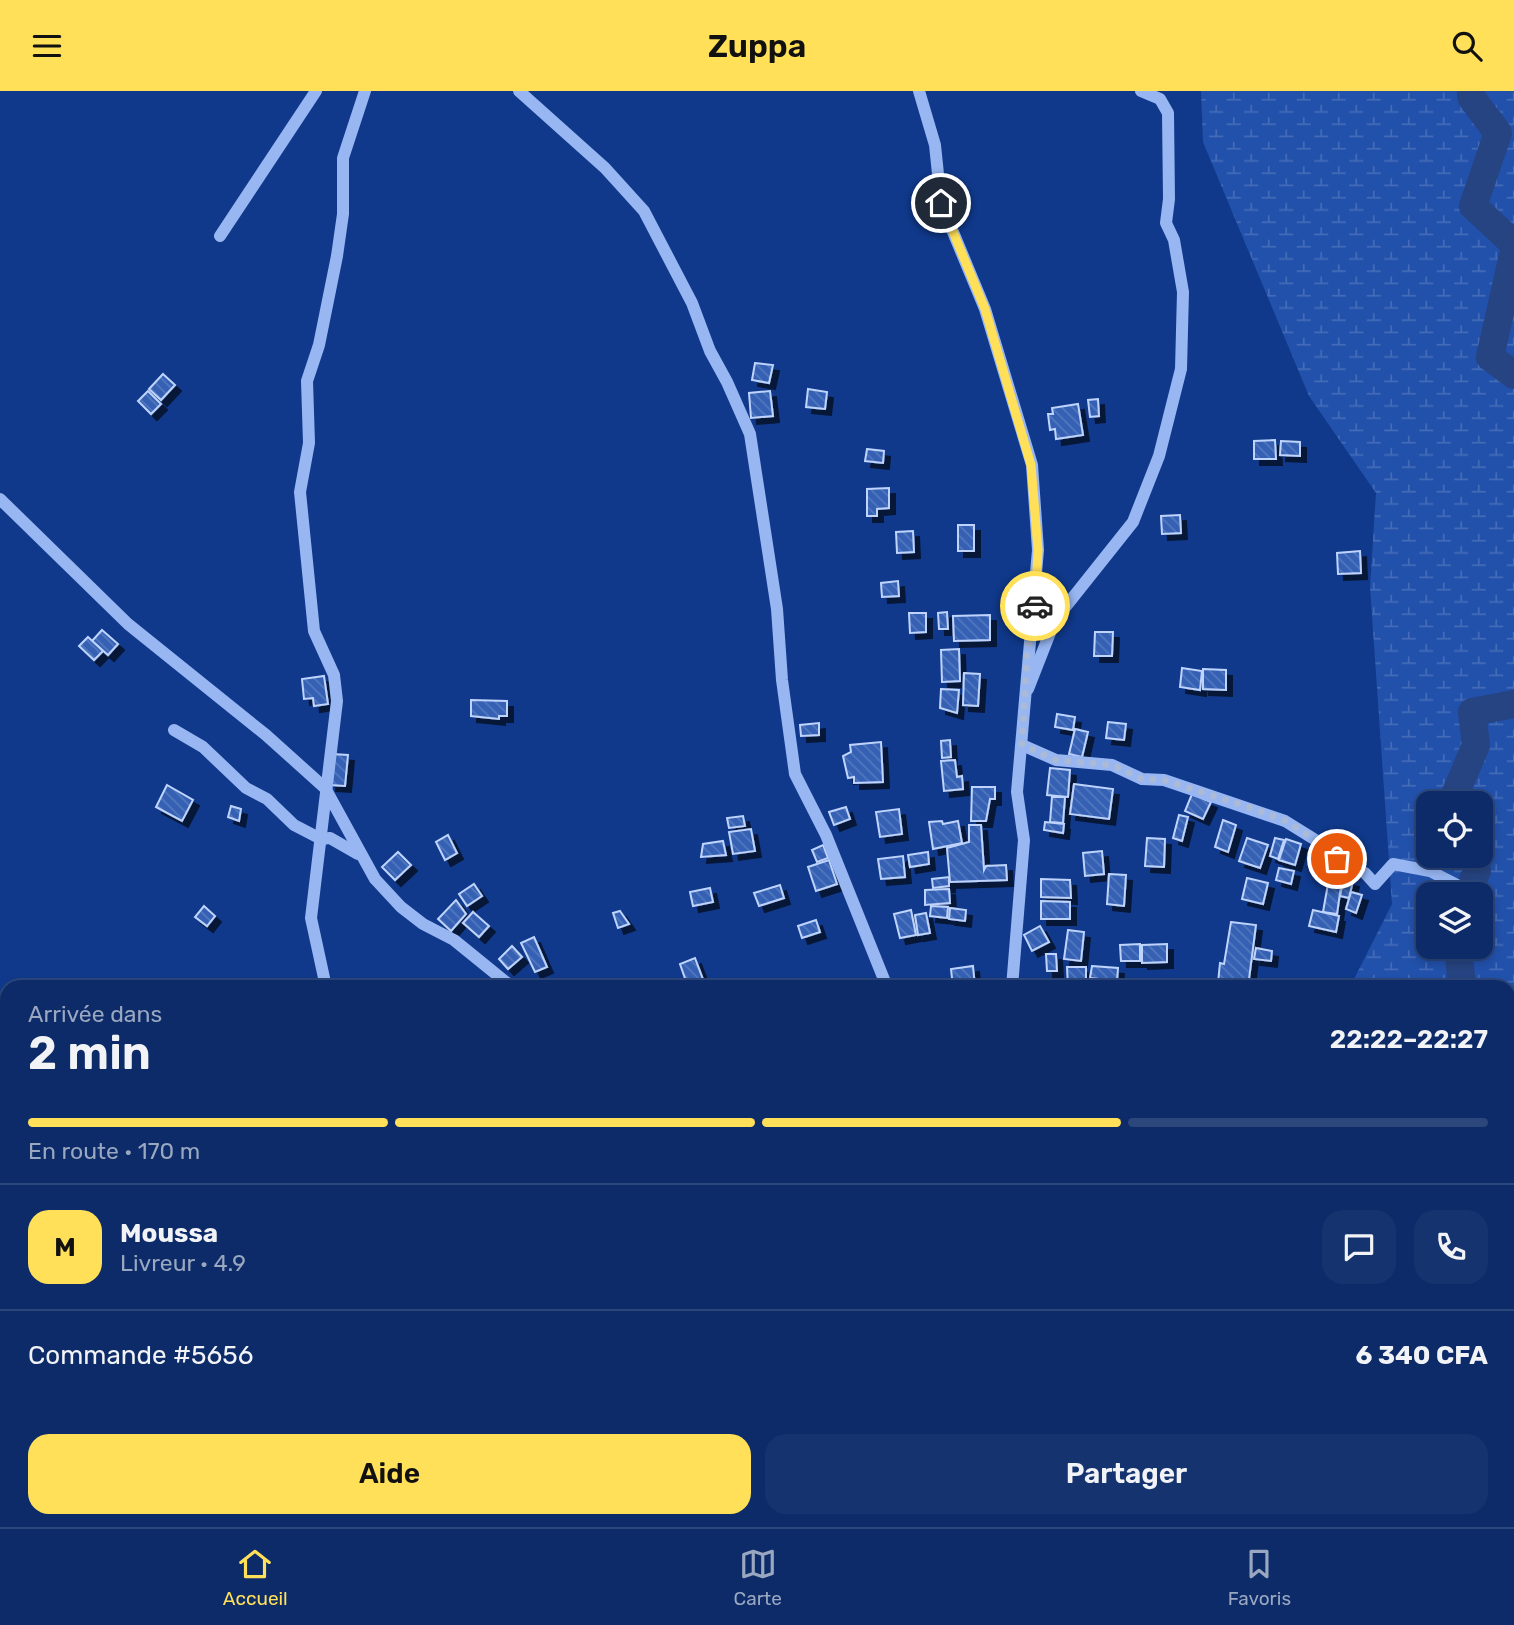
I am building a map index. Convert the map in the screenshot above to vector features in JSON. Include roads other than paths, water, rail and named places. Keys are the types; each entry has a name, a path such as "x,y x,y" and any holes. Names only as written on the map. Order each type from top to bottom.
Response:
{"street":[{"path":"220,236 316,91"},
{"path":"324,980 311,918 337,701 334,675 314,631 308,595 300,492 309,443 307,381 319,345 337,256 343,214 343,158 365,91"},
{"path":"519,91 604,167 644,211 692,303 710,351 750,434 777,609 790,753 795,774 831,847 884,980"},
{"path":"919,91 935,145 941,203 985,309 1031,465 1038,550 1017,792 1024,840 1013,980"},
{"path":"1025,692 1037,672 1055,620 1133,522 1160,456 1181,369 1184,292 1174,240 1166,223 1169,187 1168,113 1160,99 1141,91"},
{"path":"0,499 128,624 266,734 325,788 375,879 413,918 454,940 503,980"},
{"path":"174,730 203,747 246,788 267,799 282,817 321,839 330,838 361,856"},
{"path":"1022,745 1056,760 1112,765 1142,779 1164,780 1286,821 1322,844 1337,859 1364,873 1375,884 1393,864 1430,871 1451,882"}],"waterway":[{"path":"1471,91 1471,97 1498,133 1473,206 1514,244"},
{"path":"1514,251 1490,357 1514,375"},
{"path":"1457,791 1476,745 1472,712 1514,704"},
{"path":"1472,882 1476,868"},
{"path":"1459,959 1461,980"}]}
